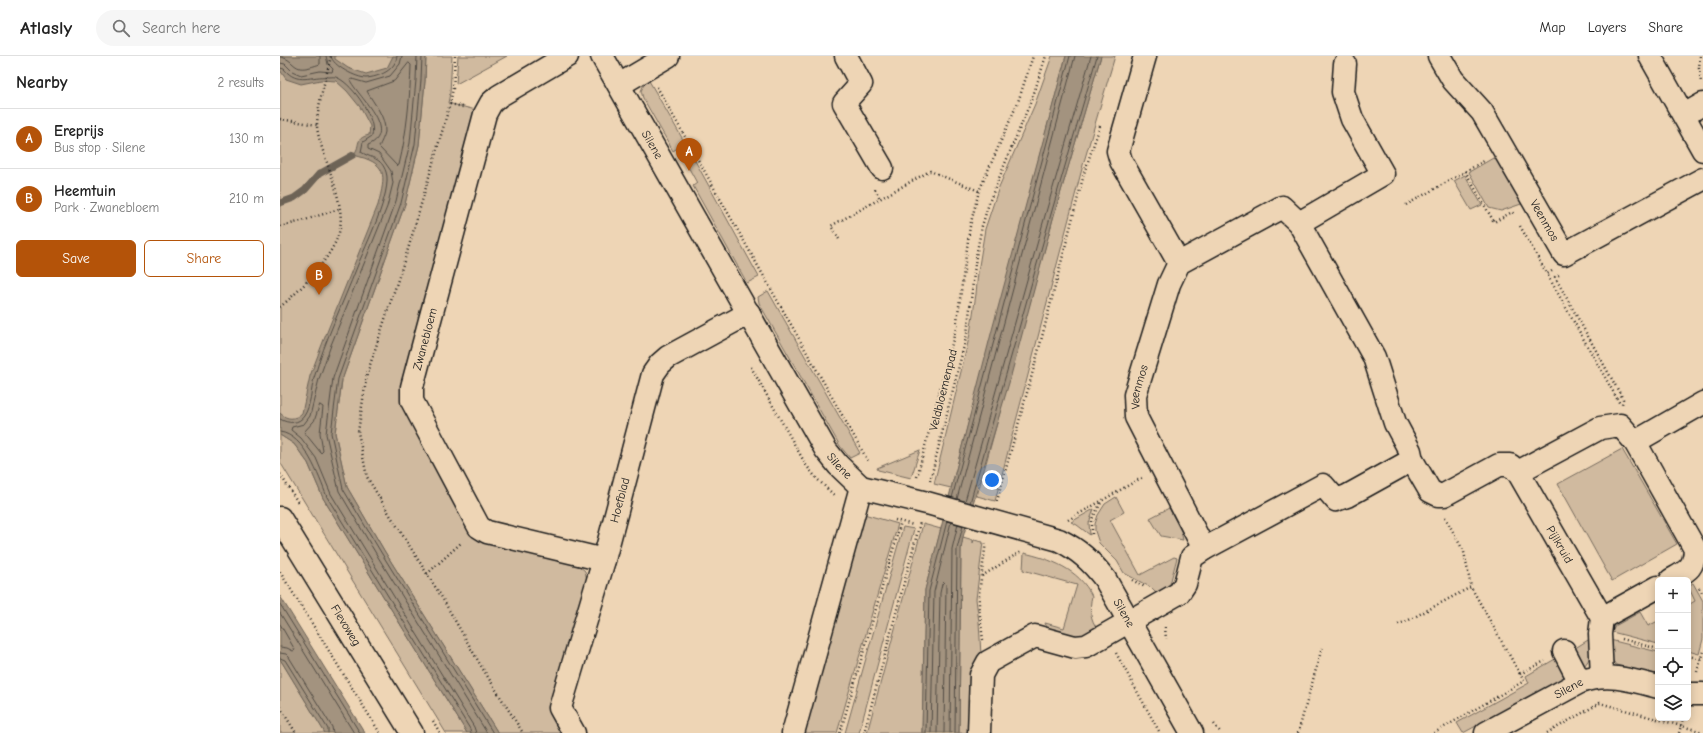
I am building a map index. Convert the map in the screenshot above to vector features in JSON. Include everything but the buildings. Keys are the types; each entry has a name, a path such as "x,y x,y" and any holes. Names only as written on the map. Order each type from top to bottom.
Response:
{"street":[{"name":"Zwanebloem","path":"479,527 412,401 412,387 486,114 491,103 499,96 567,56"},
{"name":"Silene","path":"602,56 826,450 838,466 861,487 933,504 986,526 1059,540 1072,547 1090,561 1105,579 1192,733"},
{"path":"619,85 668,56"},
{"path":"846,56 860,84 844,104 882,168"},
{"path":"1145,56 1118,152 1121,161 1179,263 1282,207 1299,222 1374,357 1395,423 1410,450 1412,460 1430,491 1441,496 1499,465 1510,465 1518,472 1600,428 1620,425 1635,442 1695,549 1695,561 1689,570 1676,577"},
{"name":"Veenmos","path":"1439,56 1453,80 1482,112 1567,257 1703,179"},
{"path":"1650,56 1703,150"},
{"path":"1299,222 1383,174 1352,119 1343,92 1345,64"},
{"path":"1684,116 1703,104"},
{"name":"Veenmos","path":"1179,263 1169,284 1135,395 1136,417 1204,549"},
{"name":"Hoefblad","path":"574,733 560,708 604,560 653,374 660,364 668,358 749,313"},
{"path":"1635,442 1703,404"},
{"path":"979,733 981,674 988,662 1035,636 1075,647 1086,646 1179,593 1185,584 1192,557 1204,549 1322,485 1336,500 1348,496 1412,460"},
{"name":"Pijlkruid","path":"1518,472 1601,626 1602,677"},
{"path":"793,733 861,487"},
{"name":"Flevoweg","path":"280,518 412,733"},
{"path":"479,527 487,532 604,560"},
{"path":"1601,626 1655,589"},
{"path":"1564,651 1580,682"},
{"name":"Silene","path":"1486,733 1590,678 1624,678 1655,686"},
{"path":"1691,694 1703,694"}],"path":[{"path":"280,307 296,295 322,263 333,246 340,229 339,208 317,125 331,56"},
{"path":"915,484 956,328 965,252 979,191 1018,102 1033,56"},
{"name":"Veldbloemenpad","path":"864,733 921,518 933,504 946,413 966,334 976,256 982,226 990,200 1033,96 1046,56"},
{"path":"1700,56 1700,74 1703,88"},
{"path":"657,86 870,466"},
{"path":"280,119 317,125"},
{"path":"988,662 984,652 979,608 986,526 1036,360 1085,170 1101,123"},
{"path":"676,152 689,144"},
{"path":"1406,205 1504,150"},
{"path":"839,239 831,226 930,171 979,191"},
{"path":"1466,171 1494,222 1512,212 1516,218"},
{"path":"280,227 339,208"},
{"path":"1519,225 1546,274 1622,407 1623,400 1555,277 1573,267 1567,257 1546,274"},
{"path":"1066,522 1161,466"},
{"path":"1093,538 1092,519 1103,500"},
{"path":"1434,733 1524,681 1471,587 1464,552 1445,517"},
{"path":"840,733 901,522"},
{"path":"427,574 479,527"},
{"path":"981,576 1025,548"},
{"path":"280,572 380,733"},
{"path":"1398,624 1405,622 1471,587"},
{"path":"1158,606 1165,618 1166,639 1169,645"},
{"path":"1601,626 1655,647"},
{"path":"1105,634 1160,733"},
{"path":"1298,733 1322,648"},
{"path":"1520,674 1564,651"},
{"path":"1691,657 1703,659"},
{"path":"1547,733 1600,703 1703,732"},
{"path":"280,707 296,733"},
{"path":"1679,733 1682,721"},
{"path":"1213,724 1221,733"}],"shaded area":[{"path":"280,56 410,56 404,165 308,437 280,426"},
{"path":"426,56 452,56 448,103 476,110 417,344 401,399 473,535 578,565 585,571 587,580 564,733 498,733 385,552 347,487 335,433 342,380 405,204 419,145"},
{"path":"458,56 507,56 456,84"},
{"path":"1052,56 1066,56 951,488 934,484 970,334 985,229 999,187 1035,104"},
{"path":"1101,56 1115,56 1083,165 995,501 977,496 1054,215"},
{"path":"648,79 685,143 673,151 643,98 641,91"},
{"path":"688,148 759,277 747,283 693,186 697,183 680,152"},
{"path":"1500,154 1527,202 1501,211 1489,208 1469,172"},
{"path":"1465,175 1482,205 1471,210 1454,181"},
{"path":"768,291 860,453 850,458 840,446 759,303 758,297"},
{"path":"280,435 294,444 308,463 323,498 467,733 446,733 280,462"},
{"path":"1622,449 1677,544 1612,581 1558,484"},
{"path":"920,450 911,478 878,470 877,468"},
{"path":"1116,497 1124,512 1110,520 1140,575 1174,557 1177,558 1170,584 1157,594 1150,587 1124,573 1117,561 1099,543 1095,531 1095,524 1098,515 1105,504"},
{"path":"1169,508 1181,531 1183,540 1161,536 1150,518"},
{"path":"1094,509 1089,523 1090,535 1071,522"},
{"path":"864,514 898,524 837,733 800,733"},
{"path":"923,524 941,529 925,590 922,733 867,733"},
{"path":"903,527 914,529 859,733 845,733"},
{"path":"963,537 973,540 973,543 974,540 983,542 976,599 981,655 970,672 969,733 959,733 961,549"},
{"path":"1024,553 1054,562 1072,572 1080,579 1092,596 1091,614 1093,622 1098,630 1080,638 1048,630 1045,623 1064,628 1077,585 1023,570"},
{"path":"1693,583 1703,601 1703,639 1699,654 1691,652 1691,603 1695,601 1691,592 1691,584"},
{"path":"1640,612 1648,626 1655,622 1655,643 1612,632 1615,626"},
{"path":"1606,639 1655,651 1655,674 1616,665 1609,655"},
{"path":"1588,640 1593,640 1590,657 1586,664 1579,670 1569,652"},
{"path":"1562,655 1568,676 1463,733 1457,723 1529,683 1526,676"},
{"path":"280,659 325,733 280,733"}],"water":[{"path":"280,56 335,56 335,59 348,68 366,74 387,68 393,56 426,56 419,145 405,204 342,380 335,433 347,487 385,552 498,733 467,733 323,498 308,463 294,444 280,435 280,413 285,417 294,418 302,413 310,376 378,205 383,178 382,171 373,162 353,155 356,152 359,141 369,135 370,126 360,107 347,91 336,81 321,80 301,84 286,79 280,70"},
{"path":"1066,56 1101,56 1054,215 1009,383 963,537 961,549 959,733 922,733 925,590 992,330"},
{"path":"280,596 365,733 325,733 280,659"}],"waterway":[{"path":"280,203 294,198 305,190 319,174 353,155"}],"place":[{"name":"Ereprijs","path":"689,171"},
{"name":"Heemtuin","path":"319,295"}]}
